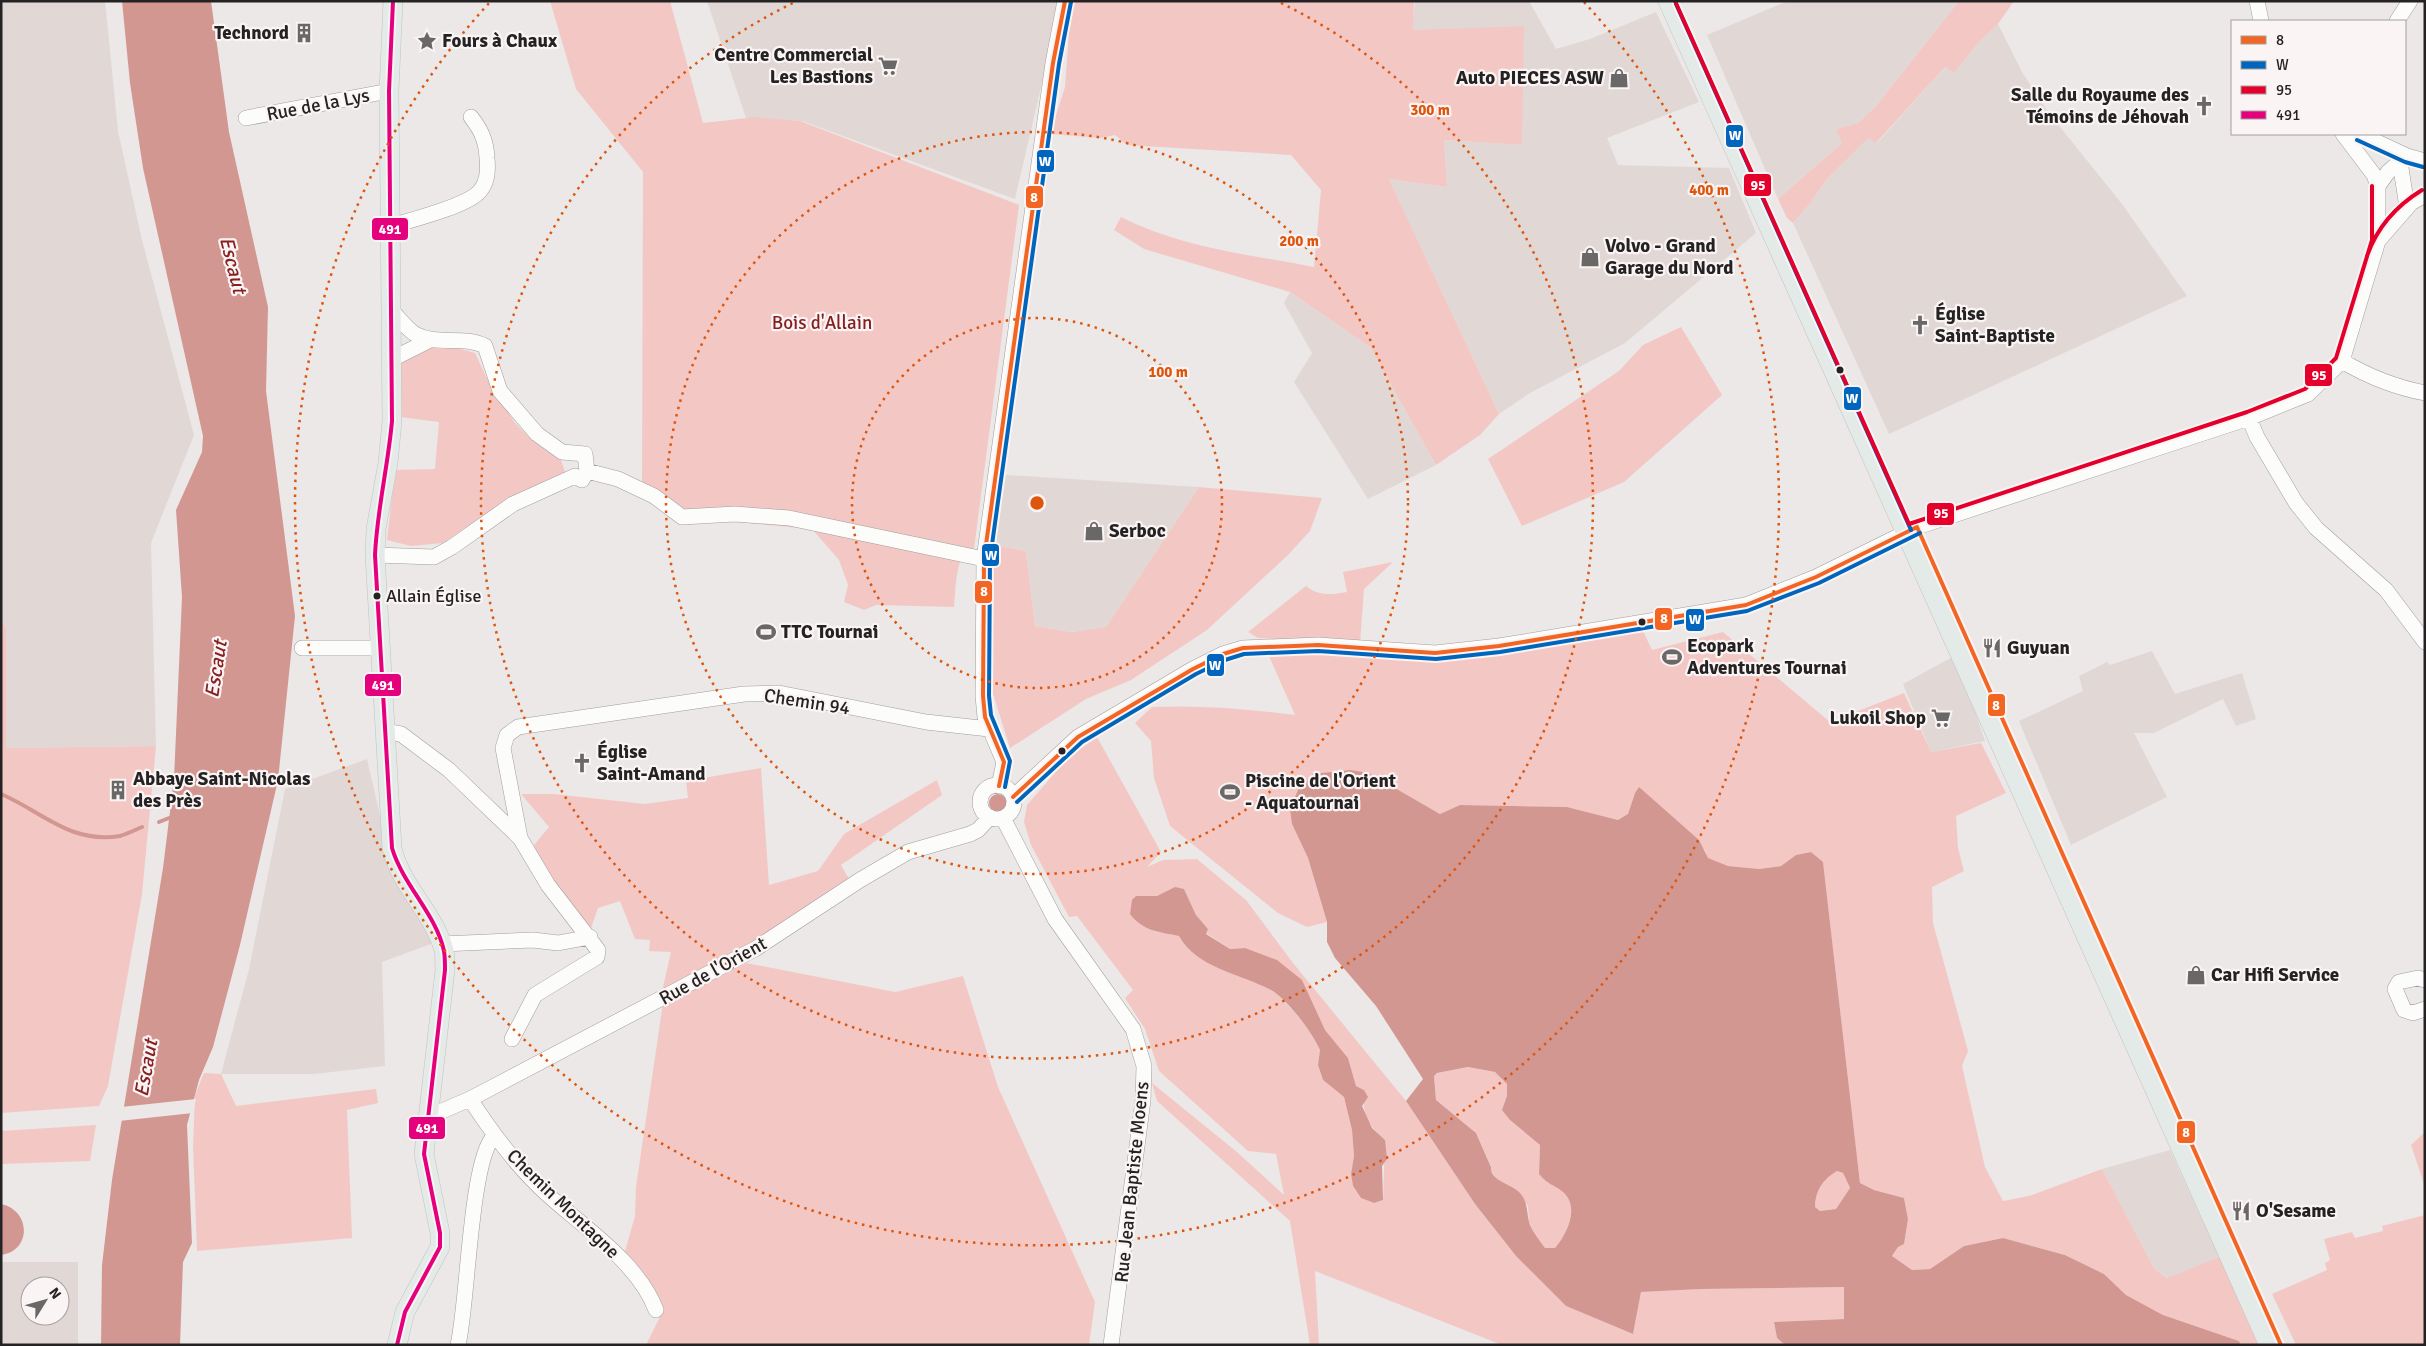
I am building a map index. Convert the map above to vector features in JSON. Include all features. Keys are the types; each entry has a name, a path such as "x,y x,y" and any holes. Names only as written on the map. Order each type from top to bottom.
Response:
{"main road":[{"name":"Rue de la Lys","path":"393,1 389,91 392,421 388,463 376,529 375,555 384,731 392,848 395,862 435,926 442,944 445,970 424,1154 440,1233 440,1247 405,1312 397,1345"},
{"path":"1668,1 1911,530 2281,1345"},
{"path":"1682,1 1911,530 2269,1345"}],"street":[{"path":"999,786 1004,762 989,729 983,696 984,559 1053,63 1065,1"},
{"path":"2257,1 2261,20"},
{"path":"2398,20 2410,1"},
{"name":"Rue de la Lys","path":"246,118 389,91"},
{"path":"391,226 454,206 473,197 480,190 488,172 487,150 483,133 470,117"},
{"path":"1013,797 1078,737 1193,669 1224,654 1243,648 1318,645 1436,653 1499,646 1746,605 1770,597 1911,530 2249,418 2308,394 2342,361 2378,240 2378,186 2374,174 2345,135"},
{"path":"2362,135 2400,156 2425,161"},
{"path":"2378,186 2400,156"},
{"path":"2400,156 2407,207"},
{"path":"2378,240 2407,207 2425,195"},
{"path":"375,555 434,557 452,547 513,504 575,476 582,480 587,471 585,454 562,452 537,434 500,391 485,346 473,340 430,340 414,333 392,311"},
{"path":"390,360 430,340"},
{"path":"2342,361 2366,376 2394,387 2425,393"},
{"path":"2249,418 2257,437 2296,503 2316,528 2386,590 2425,642"},
{"path":"587,471 618,480 654,496 682,517 735,514 789,518 984,559"},
{"path":"302,648 381,648"},
{"name":"Chemin 94","path":"520,838 503,748 507,735 518,727 625,713 744,694 779,693 926,722 989,729"},
{"path":"384,731 401,734 449,770 520,838 548,885 598,950 597,957 535,995 512,1039"},
{"path":"999,786 1008,789 1013,797 1013,807 997,818 981,808 980,800 987,788 999,786"},
{"name":"Rue de l'Orient","path":"428,1117 470,1099 755,950 900,856 970,834 997,818"},
{"name":"Rue Jean Baptiste Moens","path":"997,818 1055,919 1133,1029 1142,1058 1144,1074 1143,1100 1111,1345"},
{"path":"442,944 533,940 558,943 590,938"},
{"path":"2425,980 2418,978 2399,982 2395,989 2404,1010 2413,1013 2425,1009"},
{"name":"Chemin Montagne","path":"470,1099 494,1136 546,1193 607,1246 622,1262 651,1296 656,1310"},
{"path":"458,1345 479,1177 488,1143 494,1136"}],"shaded area":[{"path":"1,1 105,1 118,131 142,240 194,435 151,543 156,746 5,748 6,628 1,620"},
{"name":"Centre Commercial Les Bastions","path":"707,1 1061,1 1015,199 802,121 746,118"},
{"path":"1415,1 1529,1 1556,49 1590,39 1656,12 1699,102 1607,138 1618,165 1729,168 1756,233 1625,343 1530,393 1499,414 1389,179 1447,187 1444,140 1522,145 1412,30"},
{"path":"1788,1 1959,1 1876,106 1858,123 1836,129 1843,142 1778,199 1707,35"},
{"path":"1998,24 2022,72 2048,112 2122,204 2187,296 1889,434 1793,223 1809,205 1826,180 1868,137 1877,143 1945,67 1954,73 1979,42"},
{"path":"1290,292 1370,347 1436,465 1368,499 1294,382 1312,353 1284,303"},
{"path":"1006,475 1199,487 1106,627 1071,632 1035,626 1026,551 992,545"},
{"path":"2152,651 2175,694 2242,673 2256,719 2236,726 2223,699 2154,733 2134,733 2167,797 2071,845 2019,721 2083,691 2079,676 2107,662 2110,665"},
{"path":"1956,655 1985,741 1931,752 1903,684"},
{"path":"367,759 392,868 436,942 382,962 385,1066 314,1074 221,1074 249,969 285,789"},
{"path":"2170,1150 2231,1282 2183,1289 2154,1268 2102,1169"},
{"path":"1,1262 78,1262 78,1345 1,1345"}],"green space":[{"name":"Bois d'Allain","path":"550,1 670,1 703,123 756,117 800,121 1019,205 974,549 966,550 962,556 957,577 954,607 876,605 864,610 844,602 848,585 839,560 812,529 682,517 642,490 643,172 576,89"},
{"path":"1074,1 1414,1 1413,30 1524,26 1522,145 1444,140 1447,187 1389,179 1499,414 1480,435 1436,465 1370,347 1290,292 1144,249 1114,230 1121,217 1144,228 1191,243 1314,267 1321,190 1291,155 1127,145 1115,135 1101,138 1050,134 1065,87 1070,19"},
{"path":"1959,1 2014,1 1998,24 1979,42 1954,73 1945,67 1876,143 1868,138 1826,180 1809,205 1793,223 1787,218 1778,199 1842,143 1836,129 1858,123 1876,106"},
{"path":"1681,327 1722,395 1624,482 1522,526 1488,459 1619,371 1643,345"},
{"path":"444,344 475,353 490,385 515,423 530,438 561,460 565,472 502,503 443,543 411,546 387,540 395,470 435,469 439,422 400,417 398,366 414,354"},
{"path":"1199,487 1322,498 1310,531 1288,555 1207,630 1131,680 1086,699 1010,748 989,681 992,545 1026,551 1035,626 1071,632 1106,627"},
{"path":"1393,562 1364,589 1360,644 1258,638 1248,632 1306,586 1315,592 1325,594 1347,592 1343,572"},
{"path":"1,620 6,628 6,748 156,746 142,894 108,1086 99,1106 1,1113"},
{"path":"1642,629 1652,650 1723,632 1830,722 1904,693 1931,752 1981,743 2006,793 1956,816 1958,848 1964,871 1932,887 1933,923 1968,1051 1962,1066 1985,1167 2003,1201 2029,1196 2102,1169 2154,1268 2167,1278 2220,1257 2258,1345 2241,1345 2239,1341 2163,1315 2126,1295 2104,1274 2065,1255 2003,1238 1964,1246 1930,1269 1912,1270 1892,1256 1898,1247 1904,1243 1908,1219 1904,1198 1874,1190 1860,1183 1823,863 1811,852 1796,855 1781,866 1759,869 1728,866 1707,858 1705,850 1635,793 1628,815 1618,820 1567,807 1460,805 1440,814 1369,773 1292,824 1308,858 1327,922 1307,927 1278,913 1170,826 1154,778 1151,741 1135,723 1152,707 1224,708 1295,715 1265,647 1452,658"},
{"path":"1097,737 1161,852 1147,867 1163,860 1197,859 1246,900 1293,963 1406,1101 1475,1204 1516,1256 1566,1306 1633,1334 1641,1292 1701,1289 1845,1287 1844,1319 1774,1322 1777,1338 1785,1345 1502,1345 1315,1271 1319,1345 1310,1345 1290,1221 1157,1101 1152,1083 1237,1152 1284,1195 1276,1154 1248,1151 1159,1071 1145,1029 1125,998 1133,990 1077,916 1069,917 1031,845 1024,822 1027,805 1068,758","holes":["1184,889 1196,915 1208,929 1206,933 1230,949 1245,948 1315,1011 1325,1030 1348,1058 1356,1086 1364,1090 1363,1098 1367,1118 1374,1129 1385,1140 1383,1200 1374,1203 1361,1198 1353,1186 1351,1174 1354,1156 1352,1130 1344,1097 1323,1080 1318,1065 1320,1050 1298,1017 1271,990 1207,963 1186,947 1179,936 1153,931 1136,896 1157,896"]},
{"path":"761,768 769,885 818,871 844,834 937,780 942,795 841,865 850,881 660,1000 671,952 649,951 650,940 635,939 620,901 598,908 591,928 551,879 539,857 534,845 549,827 521,794 554,794 645,804 688,798 686,781"},
{"path":"746,963 895,992 963,976 998,1087 1095,1302 1089,1345 646,1345 660,1317 651,1297 622,1262 635,1216 636,1187 663,1003"},
{"path":"1468,1067 1495,1072 1507,1084 1510,1120 1540,1145 1539,1174 1546,1181 1561,1190 1569,1199 1571,1207 1570,1222 1555,1248 1545,1248 1534,1233 1529,1222 1528,1206 1510,1186 1496,1178 1491,1171 1491,1166 1476,1133 1436,1100 1434,1076 1437,1073"},
{"path":"204,1073 221,1074 236,1106 376,1089 378,1103 347,1110 352,1238 197,1251 193,1147 195,1095"},
{"path":"96,1125 90,1161 1,1164 1,1131"},
{"path":"2425,1132 2425,1187 2411,1145"},
{"path":"1837,1171 1843,1173 1850,1189 1836,1209 1820,1211 1815,1207 1818,1191 1824,1182"},
{"path":"2425,1215 2425,1345 2296,1345 2272,1294 2327,1270 2325,1263 2330,1260 2324,1239 2352,1232 2355,1238 2383,1231 2382,1226"}],"water":[{"name":"Escaut","path":"122,1 211,1 229,132 268,307 266,391 295,616 278,780 240,945 213,1047 199,1080 187,1125 192,1243 183,1262 180,1345 101,1345 102,1265 112,1180 163,868 174,779 182,597 176,510 202,452 203,436 143,168 130,83"},
{"path":"1350,770 1369,773 1440,814 1460,805 1567,807 1618,820 1628,814 1639,787 1699,840 1708,858 1728,866 1759,869 1781,866 1796,855 1811,852 1823,862 1860,1183 1874,1190 1904,1198 1908,1219 1904,1244 1898,1247 1892,1256 1912,1270 1930,1269 1964,1246 2003,1238 2065,1255 2104,1274 2126,1295 2163,1315 2239,1341 2241,1345 1785,1345 1777,1338 1774,1322 1844,1319 1844,1287 1701,1289 1641,1292 1633,1334 1566,1306 1516,1256 1475,1204 1406,1101 1423,1079 1376,1006 1335,958 1327,942 1327,922 1308,858 1292,824 1290,809 1298,790 1313,774","holes":["1468,1067 1495,1072 1507,1084 1507,1096 1502,1110 1510,1120 1540,1145 1539,1174 1546,1181 1561,1190 1569,1199 1571,1207 1570,1222 1555,1248 1545,1248 1535,1234 1530,1225 1524,1200 1519,1192 1494,1176 1476,1133 1436,1100 1434,1076 1437,1073","1837,1171 1843,1173 1850,1188 1836,1209 1820,1211 1815,1207 1818,1191 1824,1182"]},
{"path":"998,794 1004,797 1007,803 1004,809 998,812 992,809 989,803 992,797"},
{"path":"1175,887 1184,889 1196,915 1208,929 1206,934 1230,949 1245,948 1277,960 1302,980 1325,1030 1348,1058 1356,1086 1364,1090 1368,1097 1362,1106 1372,1128 1385,1140 1387,1159 1382,1166 1383,1200 1374,1203 1361,1198 1353,1186 1351,1174 1354,1156 1352,1130 1344,1097 1323,1080 1318,1065 1320,1050 1305,1025 1291,1008 1271,990 1220,969 1196,956 1179,936 1158,932 1146,927 1135,920 1130,914 1132,900 1136,896 1157,896"},
{"path":"1,1204 11,1208 18,1214 24,1230 23,1239 18,1246 11,1252 1,1255"}],"pier":[{"path":"196,1099 193,1113 119,1121 121,1107"}],"waterway":[{"path":"1,794 58,825 86,835 102,837 120,836 142,827"},
{"path":"159,822 169,818"}],"transit line":[{"name":"491","path":"393,1 389,91 392,421 375,555 392,848 404,875 440,937 444,951 445,968 424,1154 440,1233 440,1247 405,1312 397,1345"},
{"name":"8","path":"999,786 1004,762 985,717 983,696 984,559 1053,63 1065,1"},
{"name":"95","path":"1675,1 1909,524 2247,412 2305,389 2336,358 2372,240 2372,186"},
{"name":"W","path":"1005,787 1010,761 991,715 989,696 990,559 1059,64 1071,2"},
{"name":"W","path":"1676,4 1911,530"},
{"name":"W","path":"2357,140 2405,162 2423,167"},
{"name":"95","path":"2367,256 2371,245 2388,218 2422,190"},
{"name":"8","path":"1013,797 1078,737 1193,669 1223,654 1243,648 1318,645 1435,653 1499,646 1746,605 1816,577 1917,527 2281,1345"},
{"name":"W","path":"1017,802 1082,742 1196,674 1225,660 1244,654 1318,651 1436,659 1500,652 1747,611 1819,583 1920,533"}],"place":[{"name":"Technord","path":"304,33"},
{"name":"Fours à Chaux","path":"427,41"},
{"name":"Centre Commercial Les Bastions","path":"888,66"},
{"name":"Auto PIECES ASW","path":"1619,78"},
{"name":"Salle du Royaume des Témoins de Jéhovah","path":"2204,106"},
{"name":"Volvo - Grand Garage du Nord","path":"1590,257"},
{"name":"Église Saint-Baptiste","path":"1920,325"},
{"name":"Serboc","path":"1094,531"},
{"name":"Allain Église","path":"377,596"},
{"name":"TTC Tournai","path":"766,632"},
{"name":"Guyuan","path":"1992,648"},
{"name":"Ecopark Adventures Tournai","path":"1672,657"},
{"name":"Lukoil Shop","path":"1941,718"},
{"name":"Église Saint-Amand","path":"582,763"},
{"name":"Abbaye Saint-Nicolas des Près","path":"118,790"},
{"name":"Piscine de l'Orient - Aquatournai","path":"1230,792"},
{"name":"Car Hifi Service","path":"2196,975"},
{"name":"O'Sesame","path":"2241,1211"}]}
